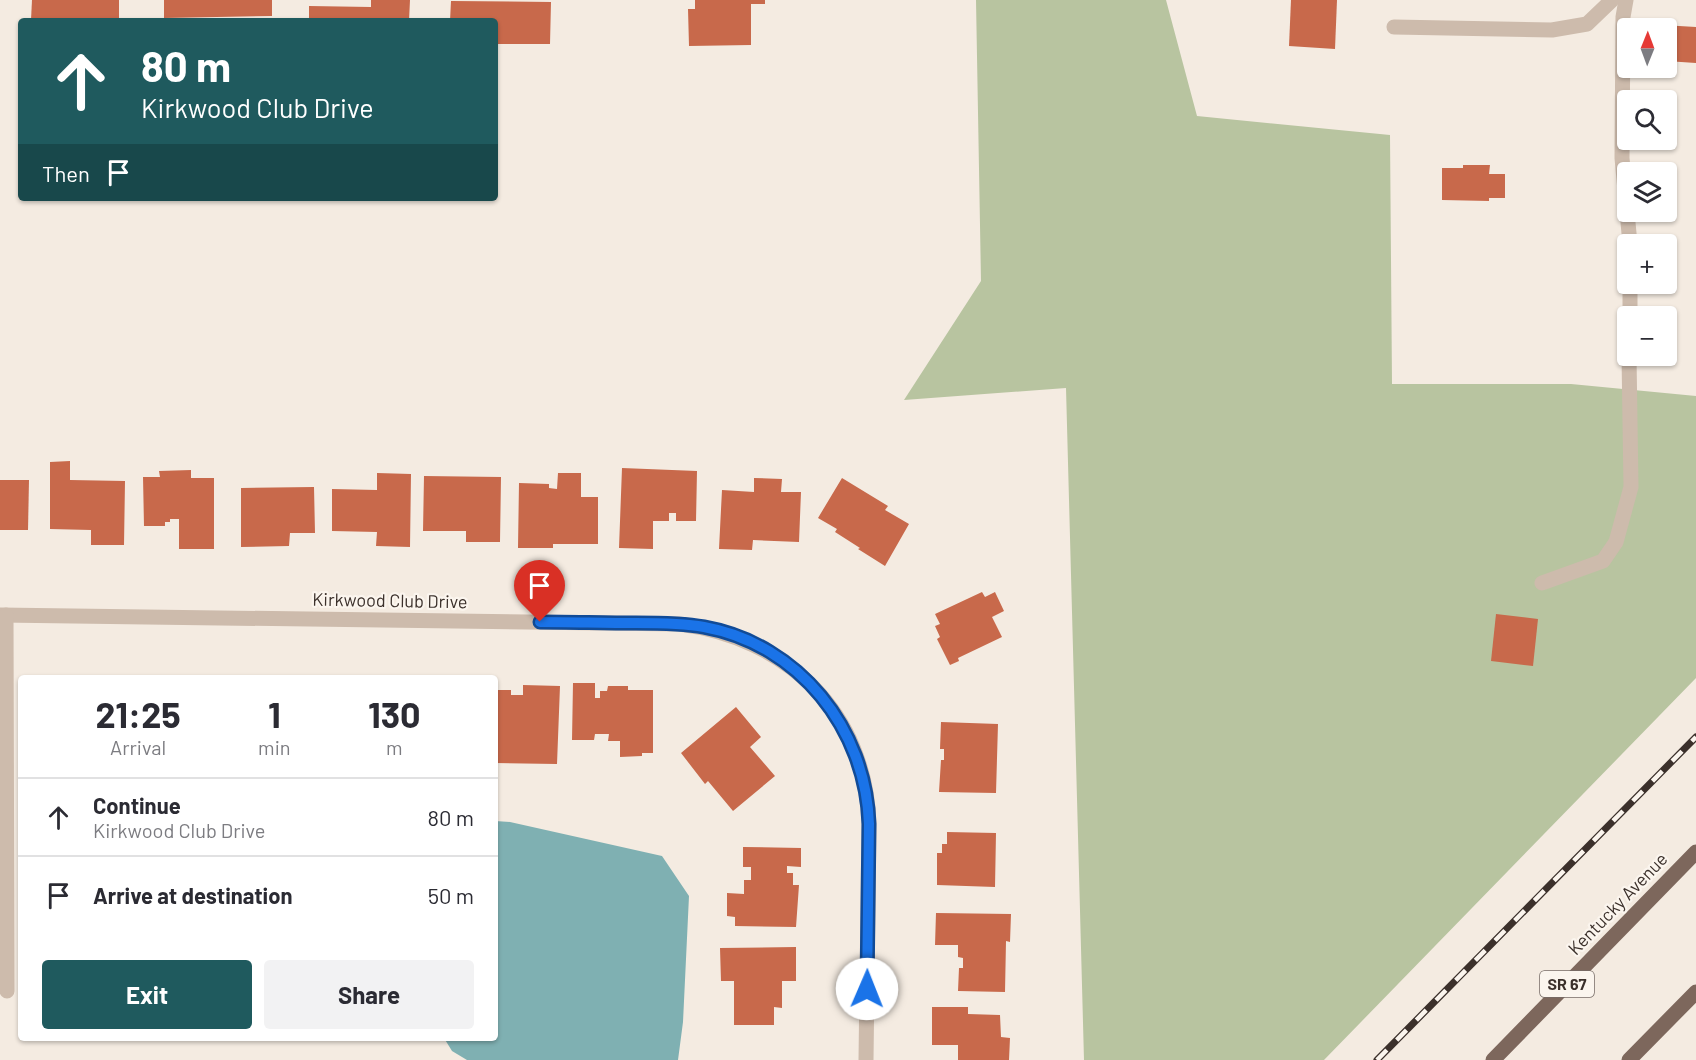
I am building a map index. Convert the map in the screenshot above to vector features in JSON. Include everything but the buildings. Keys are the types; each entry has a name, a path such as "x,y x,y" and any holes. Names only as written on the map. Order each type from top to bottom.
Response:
{"main road":[{"name":"Kentucky Avenue","path":"1493,1060 1696,852"},
{"path":"1629,1060 1696,992"}],"street":[{"path":"1394,27 1552,30 1587,24 1612,0"},
{"path":"1626,0 1623,17 1622,158 1629,234"},
{"path":"1542,583 1603,561 1616,542 1631,487 1629,366"},
{"path":"3,615 7,991"},
{"name":"Kirkwood Club Drive","path":"3,615 679,624 703,627 738,636 774,655 801,674 831,708 849,739 862,773 868,799 869,824 866,1060"}],"green space":[{"path":"976,0 1166,0 1197,116 1390,135 1392,384 1571,384 1696,396 1696,678 1324,1060 1084,1060 1066,388 904,400 981,281"}],"water":[{"path":"498,821 662,856 689,896 683,1022 678,1060 467,1060 452,1051 446,1041 498,1041"}],"railway":[{"path":"1377,1060 1696,737"}],"route":[{"path":"540,622 679,624 715,629 750,641 782,659 801,674 840,721 858,761 868,799 867,989"}]}
